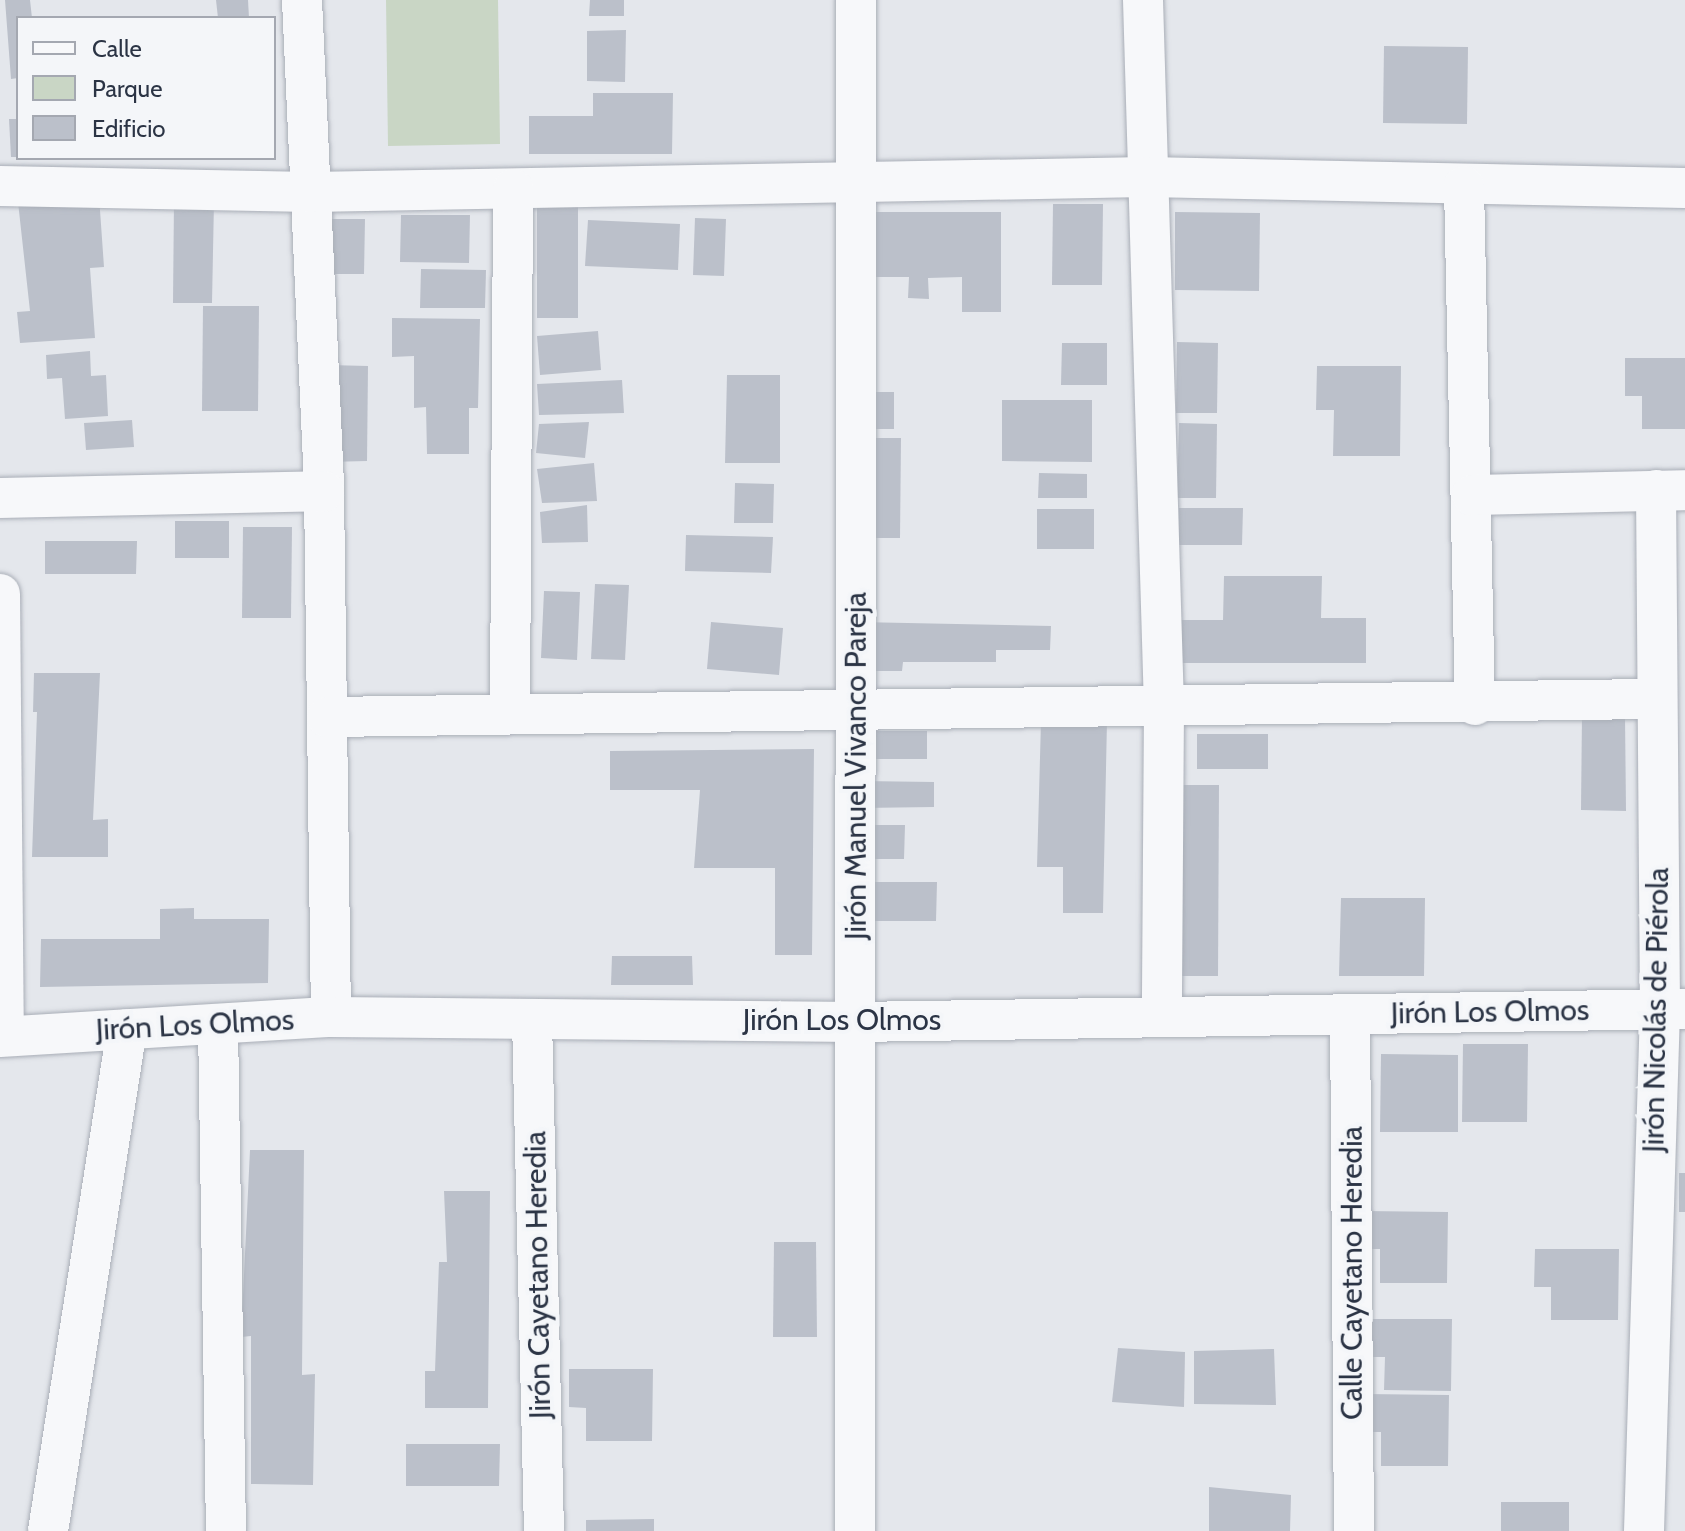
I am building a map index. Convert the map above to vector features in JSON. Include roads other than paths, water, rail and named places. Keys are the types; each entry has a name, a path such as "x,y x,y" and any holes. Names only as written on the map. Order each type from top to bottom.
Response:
{"street":[{"path":"302,0 324,491 331,1017"},
{"name":"Jirón Manuel Vivanco Pareja","path":"855,1531 856,0"},
{"path":"1143,0 1164,707 1162,1017"},
{"path":"0,186 311,192 1147,177 1464,186 1685,188"},
{"path":"1464,186 1475,705"},
{"path":"510,713 513,189"},
{"path":"1472,495 1670,490"},
{"name":"Jirón Nicolás de Piérola","path":"1644,1531 1672,1009 1655,699 1670,490"},
{"path":"0,498 324,491"},
{"path":"0,594 2,1036"},
{"path":"327,717 1475,705 1655,699"},
{"name":"Jirón Los Olmos","path":"2,1036 331,1017 856,1022 1672,1009"},
{"name":"Calle Cayetano Heredia","path":"1350,1014 1354,1531"},
{"name":"Jirón Cayetano Heredia","path":"532,1019 544,1531"},
{"path":"218,1024 226,1531"},
{"path":"48,1531 127,1029"}]}
